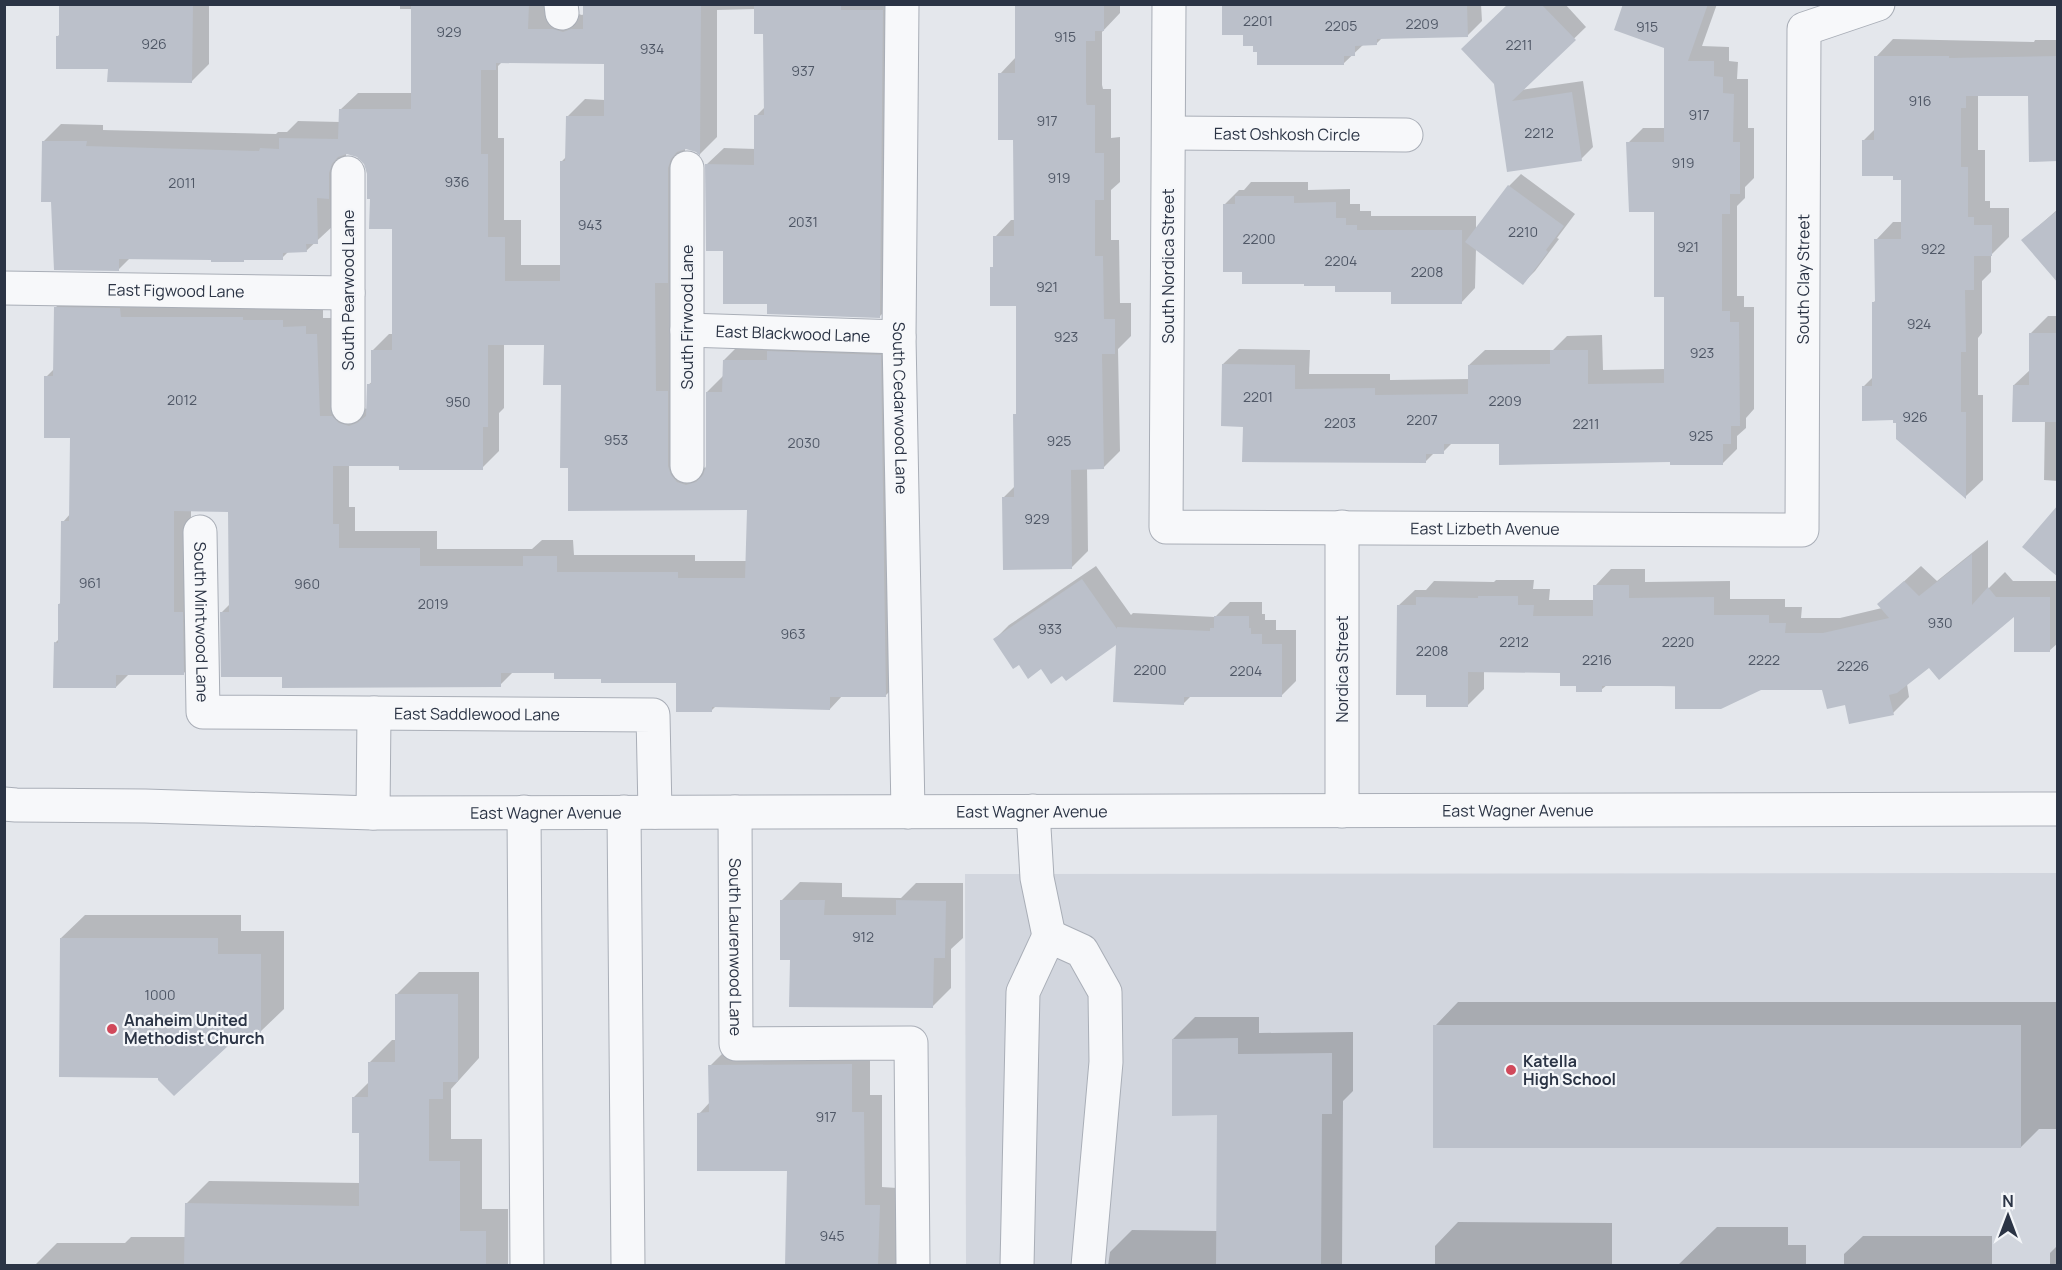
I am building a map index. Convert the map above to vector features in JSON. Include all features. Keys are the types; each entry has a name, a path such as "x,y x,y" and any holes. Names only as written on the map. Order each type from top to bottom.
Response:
{"street":[{"name":"South Cedarwood Lane","path":"902,4 899,337 908,812"},
{"name":"South Nordica Street","path":"1166,526 1169,4"},
{"name":"South Clay Street","path":"1802,530 1804,29 1878,4"},
{"name":"East Oshkosh Circle","path":"1169,133 1406,135"},
{"name":"South Firwood Lane","path":"687,168 687,466"},
{"name":"South Pearwood Lane","path":"348,173 348,407"},
{"name":"East Figwood Lane","path":"4,288 348,293"},
{"name":"East Blackwood Lane","path":"687,330 899,337"},
{"name":"East Lizbeth Avenue","path":"1166,526 1802,530"},
{"name":"Nordica Street","path":"1342,527 1342,811"},
{"name":"South Mintwood Lane","path":"200,532 203,712"},
{"name":"East Saddlewood Lane","path":"203,712 653,715 639,812"},
{"path":"373,813 374,713"},
{"name":"East Wagner Avenue","path":"4,804 373,813 2058,809"},
{"path":"1017,1266 1023,992 1049,936 1037,878 1033,811"},
{"path":"524,812 526,1266"},
{"path":"628,1266 639,812"},
{"name":"South Laurenwood Lane","path":"735,812 736,1044 911,1043 913,1266"},
{"path":"1049,936 1082,951 1105,992 1106,1062 1088,1266"}],"shaded area":[{"name":"Katella High School","path":"2057,873 2057,1265 966,1265 965,874"}],"building":[{"path":"59,4 193,4 192,83 107,82 108,69 56,69"},
{"path":"411,4 529,4 528,29 553,29 563,32 583,29 583,4 701,4 700,156 686,149 677,152 671,159 668,168 668,283 655,283 656,391 668,391 668,466 677,482 686,485 696,482 703,475 706,466 706,392 722,392 723,360 767,360 767,351 881,355 886,697 830,697 830,710 712,707 712,712 676,712 676,683 601,683 601,679 554,679 554,673 501,673 501,687 282,688 282,677 221,677 220,612 229,612 228,512 174,511 174,612 183,612 184,675 116,675 116,688 53,688 54,642 58,643 58,604 60,604 61,521 69,521 70,438 44,438 44,376 53,376 54,307 120,308 121,317 243,317 243,320 283,320 283,327 306,326 306,334 317,334 320,416 332,416 339,423 349,426 366,416 367,384 371,384 371,350 392,350 392,229 369,229 370,199 367,199 367,173 364,164 357,157 347,154 338,157 332,164 329,173 329,199 317,198 318,244 306,244 307,252 283,253 283,260 244,260 244,262 119,259 119,271 54,270 51,202 41,202 42,141 87,141 86,146 259,151 260,148 279,149 279,138 338,139 339,109 411,109","holes":["496,63 604,64 604,116 566,116 565,161 560,161 560,281 505,281 505,237 488,237 488,154 481,154 481,70 496,70","488,345 544,345 543,385 561,385 560,468 568,468 568,511 747,510 745,578 678,578 678,572 557,572 557,556 523,556 523,566 420,566 420,548 339,548 339,524 333,524 333,466 399,466 399,470 483,470 483,427 488,427"]},
{"path":"1015,4 1104,4 1104,31 1095,31 1095,41 1086,41 1086,102 1087,105 1095,105 1095,153 1104,153 1104,200 1095,200 1095,256 1103,256 1104,319 1115,319 1115,354 1102,354 1104,469 1071,470 1072,569 1003,570 1002,497 1014,497 1013,414 1016,414 1016,306 990,306 990,267 993,267 993,236 1014,236 1013,140 998,140 998,73 1015,73"},
{"path":"1222,4 1467,4 1468,37 1377,39 1377,45 1355,46 1355,56 1344,56 1344,65 1257,65 1257,52 1253,52 1253,46 1243,46 1243,35 1222,35"},
{"path":"1508,4 1541,4 1576,40 1512,101 1572,92 1582,161 1507,172 1494,84 1461,49"},
{"path":"1623,4 1708,4 1688,61 1714,61 1714,76 1723,77 1723,93 1734,94 1733,142 1740,142 1740,194 1730,194 1730,214 1722,214 1722,311 1730,311 1730,322 1739,322 1740,426 1731,426 1731,444 1723,444 1723,465 1670,465 1670,462 1499,465 1499,444 1444,444 1444,454 1426,454 1426,463 1242,462 1243,427 1221,426 1222,364 1295,365 1295,389 1375,388 1375,395 1468,394 1468,365 1550,364 1550,350 1588,350 1588,384 1664,383 1664,297 1654,297 1654,212 1629,212 1626,142 1664,142 1664,48 1614,30"},
{"path":"754,6 841,6 841,10 883,10 880,318 767,314 767,304 723,304 723,251 706,251 705,164 754,165 754,115 764,115 763,34 754,34"},
{"path":"1874,56 1949,56 1949,58 2057,56 2058,161 2029,162 2028,96 1966,96 1966,108 1961,108 1961,167 1968,167 1968,217 1974,217 1974,225 1992,225 1992,256 1974,256 1974,290 1965,290 1966,352 1961,352 1961,412 1966,412 1966,499 1896,439 1896,423 1893,423 1893,420 1862,421 1862,386 1872,386 1872,302 1875,302 1874,239 1901,239 1901,180 1893,180 1893,176 1862,176 1862,140 1874,140"},
{"path":"1508,185 1564,226 1523,285 1465,242"},
{"path":"1235,196 1294,196 1294,203 1336,202 1336,218 1346,218 1346,225 1357,225 1357,230 1462,230 1462,304 1391,304 1391,292 1335,292 1335,286 1242,284 1242,272 1223,272 1223,204 1235,204"},
{"path":"2058,210 2058,283 2021,240"},
{"path":"2029,333 2058,333 2058,422 2012,422 2013,385 2029,385"},
{"path":"2058,505 2058,577 2022,547"},
{"path":"1972,554 1972,605 1988,587 1996,597 2050,597 2050,652 2014,652 2014,617 1939,680 1929,668 1897,693 1889,695 1894,715 1849,724 1845,705 1827,709 1822,690 1761,690 1721,709 1675,709 1675,686 1602,686 1602,692 1576,692 1576,686 1560,686 1560,673 1468,672 1468,707 1426,707 1426,695 1396,695 1397,605 1416,605 1416,597 1518,596 1518,605 1534,605 1533,616 1593,616 1593,585 1629,585 1629,598 1714,597 1714,615 1769,615 1769,623 1786,623 1785,633 1823,633 1889,618 1877,604 1904,581 1919,596"},
{"path":"1082,579 1117,629 1117,627 1210,631 1210,628 1214,628 1214,616 1249,616 1251,634 1262,634 1262,644 1282,644 1282,697 1184,697 1184,705 1113,702 1116,645 1066,681 1062,676 1051,684 1041,669 1028,679 1019,665 1013,669 993,639"},
{"path":"780,900 825,900 824,915 896,915 896,900 946,901 945,958 934,958 933,1008 789,1007 790,960 780,960"},
{"path":"60,938 218,938 218,954 261,954 261,1034 242,1033 174,1096 158,1078 59,1077"},
{"path":"395,994 458,994 458,1082 443,1082 443,1099 429,1099 429,1161 460,1161 460,1231 486,1231 486,1266 184,1266 185,1203 359,1206 359,1133 352,1133 352,1097 368,1097 368,1062 395,1062"},
{"path":"1433,1025 2021,1025 2021,1148 1433,1148"},
{"path":"1238,1038 1238,1054 1332,1053 1332,1114 1322,1114 1321,1266 1216,1266 1217,1115 1172,1116 1172,1039"},
{"path":"852,1064 852,1112 864,1112 865,1205 880,1205 878,1266 785,1266 787,1171 697,1171 697,1113 709,1112 708,1065"}],"place":[{"name":"Anaheim United Methodist Church","path":"112,1029"},
{"name":"Katella High School","path":"1511,1070"}]}
